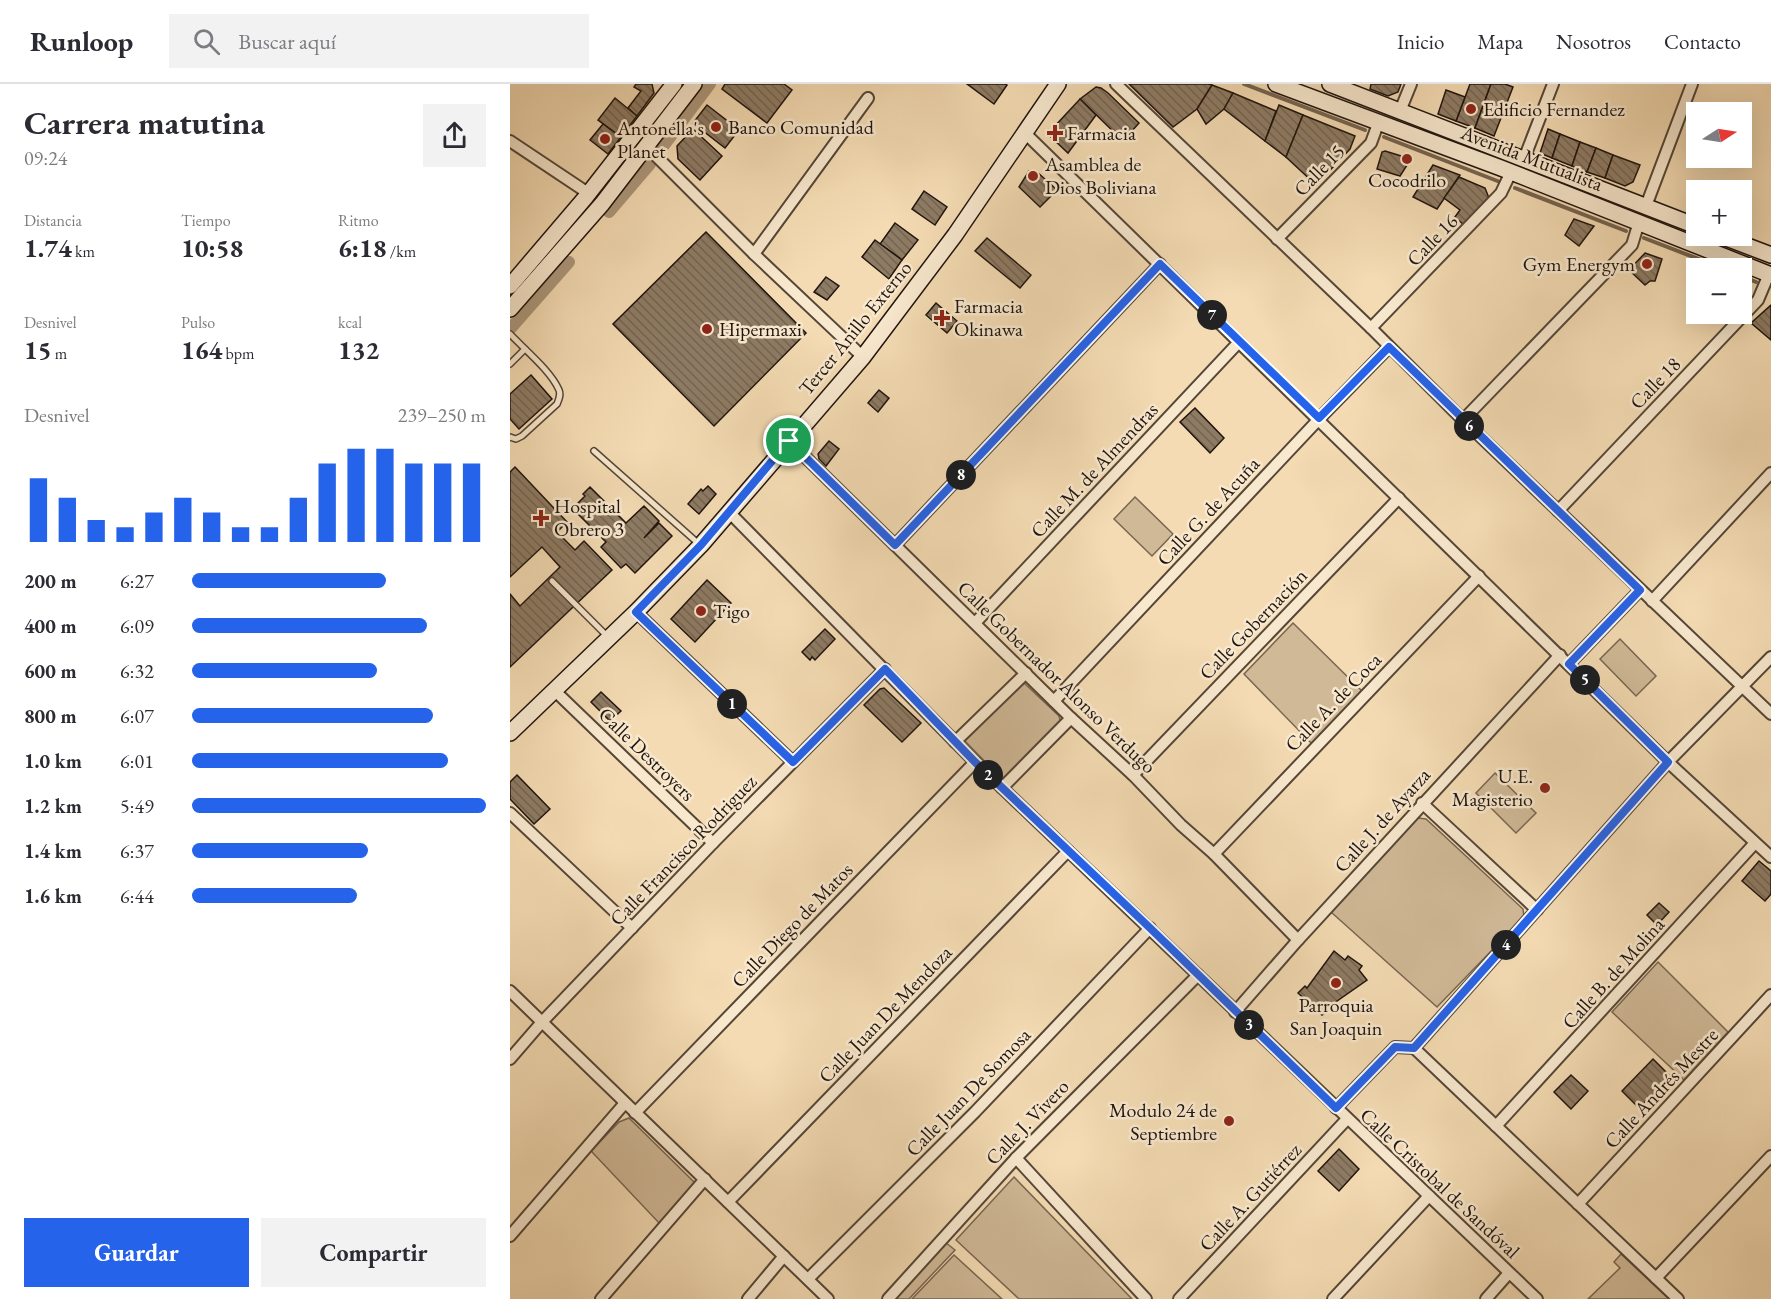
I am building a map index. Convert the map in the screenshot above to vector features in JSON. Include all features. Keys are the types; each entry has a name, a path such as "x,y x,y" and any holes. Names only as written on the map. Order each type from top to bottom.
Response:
{"main road":[{"path":"510,286 674,84"},
{"path":"645,145 643,139 684,84"},
{"path":"510,309 584,225 694,84"},
{"name":"Tercer Anillo Externo","path":"510,733 609,639 701,545 863,357 956,235 1058,84"},
{"name":"Avenida Mutualista","path":"1276,84 1379,121 1770,274"},
{"name":"Avenida Mutualista","path":"1330,84 1686,222"},
{"path":"586,195 597,193 627,156 635,149 645,145"},
{"path":"510,293 561,235 573,226 584,225"},
{"path":"1747,246 1771,255"}],"street":[{"path":"1116,84 1771,714"},
{"path":"1400,111 1411,84"},
{"path":"1524,159 1553,84"},
{"path":"1646,206 1692,84"},
{"path":"754,254 868,98"},
{"name":"Calle 15","path":"1277,239 1371,143 1379,121"},
{"path":"1026,134 1319,418 1668,762 1771,857"},
{"path":"510,141 586,195"},
{"path":"645,145 754,254 863,357"},
{"name":"Calle 16","path":"1371,328 1502,193 1511,172"},
{"path":"1463,420 1632,245 1639,222"},
{"path":"895,545 1160,264"},
{"name":"Calle 18","path":"1558,511 1758,300 1770,274"},
{"name":"Calle M. de Almendras","path":"975,623 1239,342"},
{"name":"Calle G. de Acuña","path":"1054,701 1319,418 1389,347"},
{"name":"Calle Gobernador Alonso Verdugo","path":"789,441 1071,718 1133,775 1181,825 1214,854 1298,940"},
{"path":"1652,601 1771,473"},
{"name":"Calle Gobernación","path":"1133,775 1399,498"},
{"name":"Calle Cristobal de Sandóval","path":"729,512 975,762 1537,1299"},
{"name":"Calle A. de Coca","path":"1214,854 1479,576"},
{"path":"1569,664 1640,590"},
{"path":"636,612 793,762"},
{"name":"Calle J. de Ayarza","path":"1235,1012 1422,803 1560,655"},
{"path":"1414,1048 1668,762 1771,657"},
{"name":"Calle Francisco Rodriguez","path":"510,1059 713,843 885,669"},
{"path":"955,742 1026,673"},
{"name":"Calle Destroyers","path":"555,691 713,843"},
{"path":"1002,788 1071,718"},
{"name":"Calle Diego de Matos","path":"634,1113 975,762"},
{"path":"1422,803 1537,910"},
{"path":"510,813 632,928"},
{"name":"Calle B. de Molina","path":"1496,1126 1755,843"},
{"name":"Calle Juan De Mendoza","path":"728,1202 1068,851"},
{"name":"Calle Juan De Somosa","path":"808,1279 975,1112 1150,928"},
{"name":"Calle J. Vivero","path":"888,1299 1016,1158 1198,975"},
{"path":"510,991 828,1299"},
{"name":"Calle Andrés Mestre","path":"1578,1204 1771,995"},
{"path":"1336,1108 1395,1047 1414,1048 1676,1299"},
{"path":"510,1236 625,1103"},
{"name":"Calle A. Gutiérrez","path":"1179,1299 1347,1119"},
{"path":"1656,1278 1771,1156"},
{"path":"1016,1158 1146,1299"},
{"path":"601,1299 705,1179"},
{"path":"1333,1299 1429,1196"},
{"path":"748,1299 784,1257"},
{"path":"1486,1299 1509,1273"}],"lane":[{"path":"510,334 549,375 559,390 560,397 557,404 522,436 516,439 510,437"},
{"path":"510,364 525,349"},
{"path":"594,451 701,545"},
{"path":"552,581 609,639"}],"shaded area":[{"path":"1135,497 1173,534 1152,556 1114,519"},
{"path":"1293,623 1363,692 1313,745 1244,674"},
{"path":"1620,639 1656,676 1636,696 1600,659"},
{"path":"1023,682 1059,716 1061,724 1006,777 1001,778 963,739"},
{"path":"1495,773 1536,813 1516,833 1476,793"},
{"path":"1418,818 1426,819 1523,909 1524,917 1437,1007 1331,912"},
{"path":"1658,962 1728,1032 1684,1080 1612,1012"},
{"path":"629,1118 694,1182 660,1224 592,1152 619,1122"},
{"path":"1014,1177 1132,1299 1019,1299 956,1240"},
{"path":"945,1242 955,1250 909,1299 893,1299"},
{"path":"1621,1254 1669,1299 1588,1299 1620,1268 1614,1262"},
{"path":"954,1255 1002,1299 912,1299"}],"building":[{"path":"636,84 652,84 654,93 637,116 628,108 641,91 634,87"},
{"path":"725,84 784,84 792,90 767,123 722,89"},
{"path":"967,84 1006,84 1007,85 994,104"},
{"path":"1129,84 1212,85 1197,109 1173,127"},
{"path":"1371,84 1401,84 1398,92 1388,96 1370,89"},
{"name":"Edificio Fernandez","path":"1470,84 1491,84 1475,128 1456,121"},
{"path":"1491,84 1505,84 1513,87 1494,136 1475,128"},
{"path":"1212,85 1233,93 1224,109 1206,124 1197,109"},
{"path":"1096,87 1108,93 1139,123 1123,141 1080,99"},
{"path":"1446,90 1465,97 1456,121 1438,114"},
{"path":"1233,93 1276,111 1265,141 1224,109"},
{"path":"615,98 637,116 621,137 598,120"},
{"path":"1080,99 1096,115 1068,153 1051,137 1055,126"},
{"name":"Banco Comunidad","path":"707,105 739,130 725,148 693,123"},
{"path":"1279,105 1303,115 1286,157 1265,141"},
{"path":"1303,115 1355,136 1350,149 1316,185 1286,157"},
{"name":"Antonella's Planet","path":"603,124 621,137 608,154 590,140"},
{"path":"693,129 722,156 700,180 678,159 677,146"},
{"path":"1548,129 1560,134 1552,158 1540,153"},
{"path":"1560,134 1580,142 1572,166 1552,158"},
{"path":"1580,142 1596,148 1587,172 1572,166"},
{"path":"1596,148 1613,155 1605,178 1587,172"},
{"path":"1382,152 1411,159 1400,176 1377,169"},
{"path":"1613,155 1640,165 1633,182 1625,186 1605,178"},
{"path":"1433,165 1460,175 1437,209 1413,197"},
{"path":"1029,171 1036,171 1057,190 1040,207 1019,187"},
{"path":"1459,177 1485,188 1489,198 1464,225 1455,217 1460,210 1444,198"},
{"path":"924,191 947,207 935,225 912,209"},
{"path":"1574,219 1594,226 1579,246 1565,235"},
{"path":"895,223 918,240 902,260 880,244"},
{"path":"706,232 806,333 714,426 613,324"},
{"path":"987,238 1031,275 1020,288 975,251"},
{"path":"875,240 902,260 889,279 862,257"},
{"name":"Gym Energym","path":"1645,253 1662,259 1655,281 1650,281 1645,285 1629,270"},
{"path":"826,277 839,286 827,300 814,292"},
{"name":"Farmacia Okinawa","path":"936,303 957,321 947,333 926,315"},
{"path":"1771,305 1771,340 1752,324"},
{"path":"531,375 552,399 519,429 510,419 510,394"},
{"path":"879,390 889,398 878,412 868,403"},
{"path":"1195,408 1224,438 1210,453 1180,422"},
{"path":"829,441 839,449 826,466 819,459 818,454"},
{"path":"515,467 567,522 557,532 575,550 584,541 612,570 510,667 510,594 520,606 560,567 542,547 510,577 510,472"},
{"path":"708,486 716,494 699,514 688,504 701,489 703,491"},
{"path":"590,487 626,523 644,506 659,521 644,538 659,523 672,536 635,573 626,564 621,568 601,547 606,542 578,514 583,510 577,504"},
{"name":"Tigo","path":"707,580 731,603 695,642 671,619"},
{"path":"825,629 835,639 815,660 812,657 810,660 802,652"},
{"path":"884,688 921,723 902,742 864,705 880,689"},
{"path":"601,692 621,711 610,721 591,702"},
{"path":"517,775 550,809 534,824 510,799 510,782"},
{"path":"1759,861 1771,871 1771,894 1765,901 1742,881"},
{"path":"1659,903 1669,912 1657,925 1647,915"},
{"name":"Parroquia San Joaquin","path":"1334,951 1345,960 1348,956 1362,966 1359,970 1367,980 1330,1006 1331,1009 1322,1015 1298,993 1305,986 1307,988"},
{"path":"1653,1059 1671,1077 1639,1108 1622,1091"},
{"path":"1571,1075 1588,1091 1571,1109 1554,1092"},
{"path":"1339,1149 1359,1169 1339,1191 1318,1171"}],"waterway":[{"path":"662,148 710,84"},
{"path":"1244,84 1365,130"},
{"path":"1384,137 1500,182"},
{"path":"609,212 650,164"},
{"path":"1515,188 1626,231"},
{"path":"1644,238 1696,258"},
{"path":"511,328 569,262"},
{"path":"1752,280 1756,282"}],"place":[{"name":"Edificio Fernandez","path":"1471,109"},
{"name":"Banco Comunidad","path":"716,127"},
{"name":"Farmacia","path":"1055,133"},
{"name":"Antonella's Planet","path":"605,139"},
{"name":"Cocodrilo","path":"1407,159"},
{"name":"Asamblea de Dios Boliviana","path":"1033,176"},
{"name":"Gym Energym","path":"1647,264"},
{"name":"Farmacia Okinawa","path":"942,318"},
{"name":"Hipermaxi","path":"707,329"},
{"name":"Hospital Obrero 3","path":"541,518"},
{"name":"Tigo","path":"701,611"},
{"name":"U.E. Magisterio","path":"1545,788"},
{"name":"Parroquia San Joaquin","path":"1336,983"},
{"name":"Modulo 24 de Septiembre","path":"1229,1121"}],"route":[{"path":"1160,264 1319,418 1389,347 1640,590 1569,664 1668,762 1414,1048 1395,1047 1336,1108 975,762 885,669 793,762 636,612 701,545 789,441 895,545 1160,264"}]}
